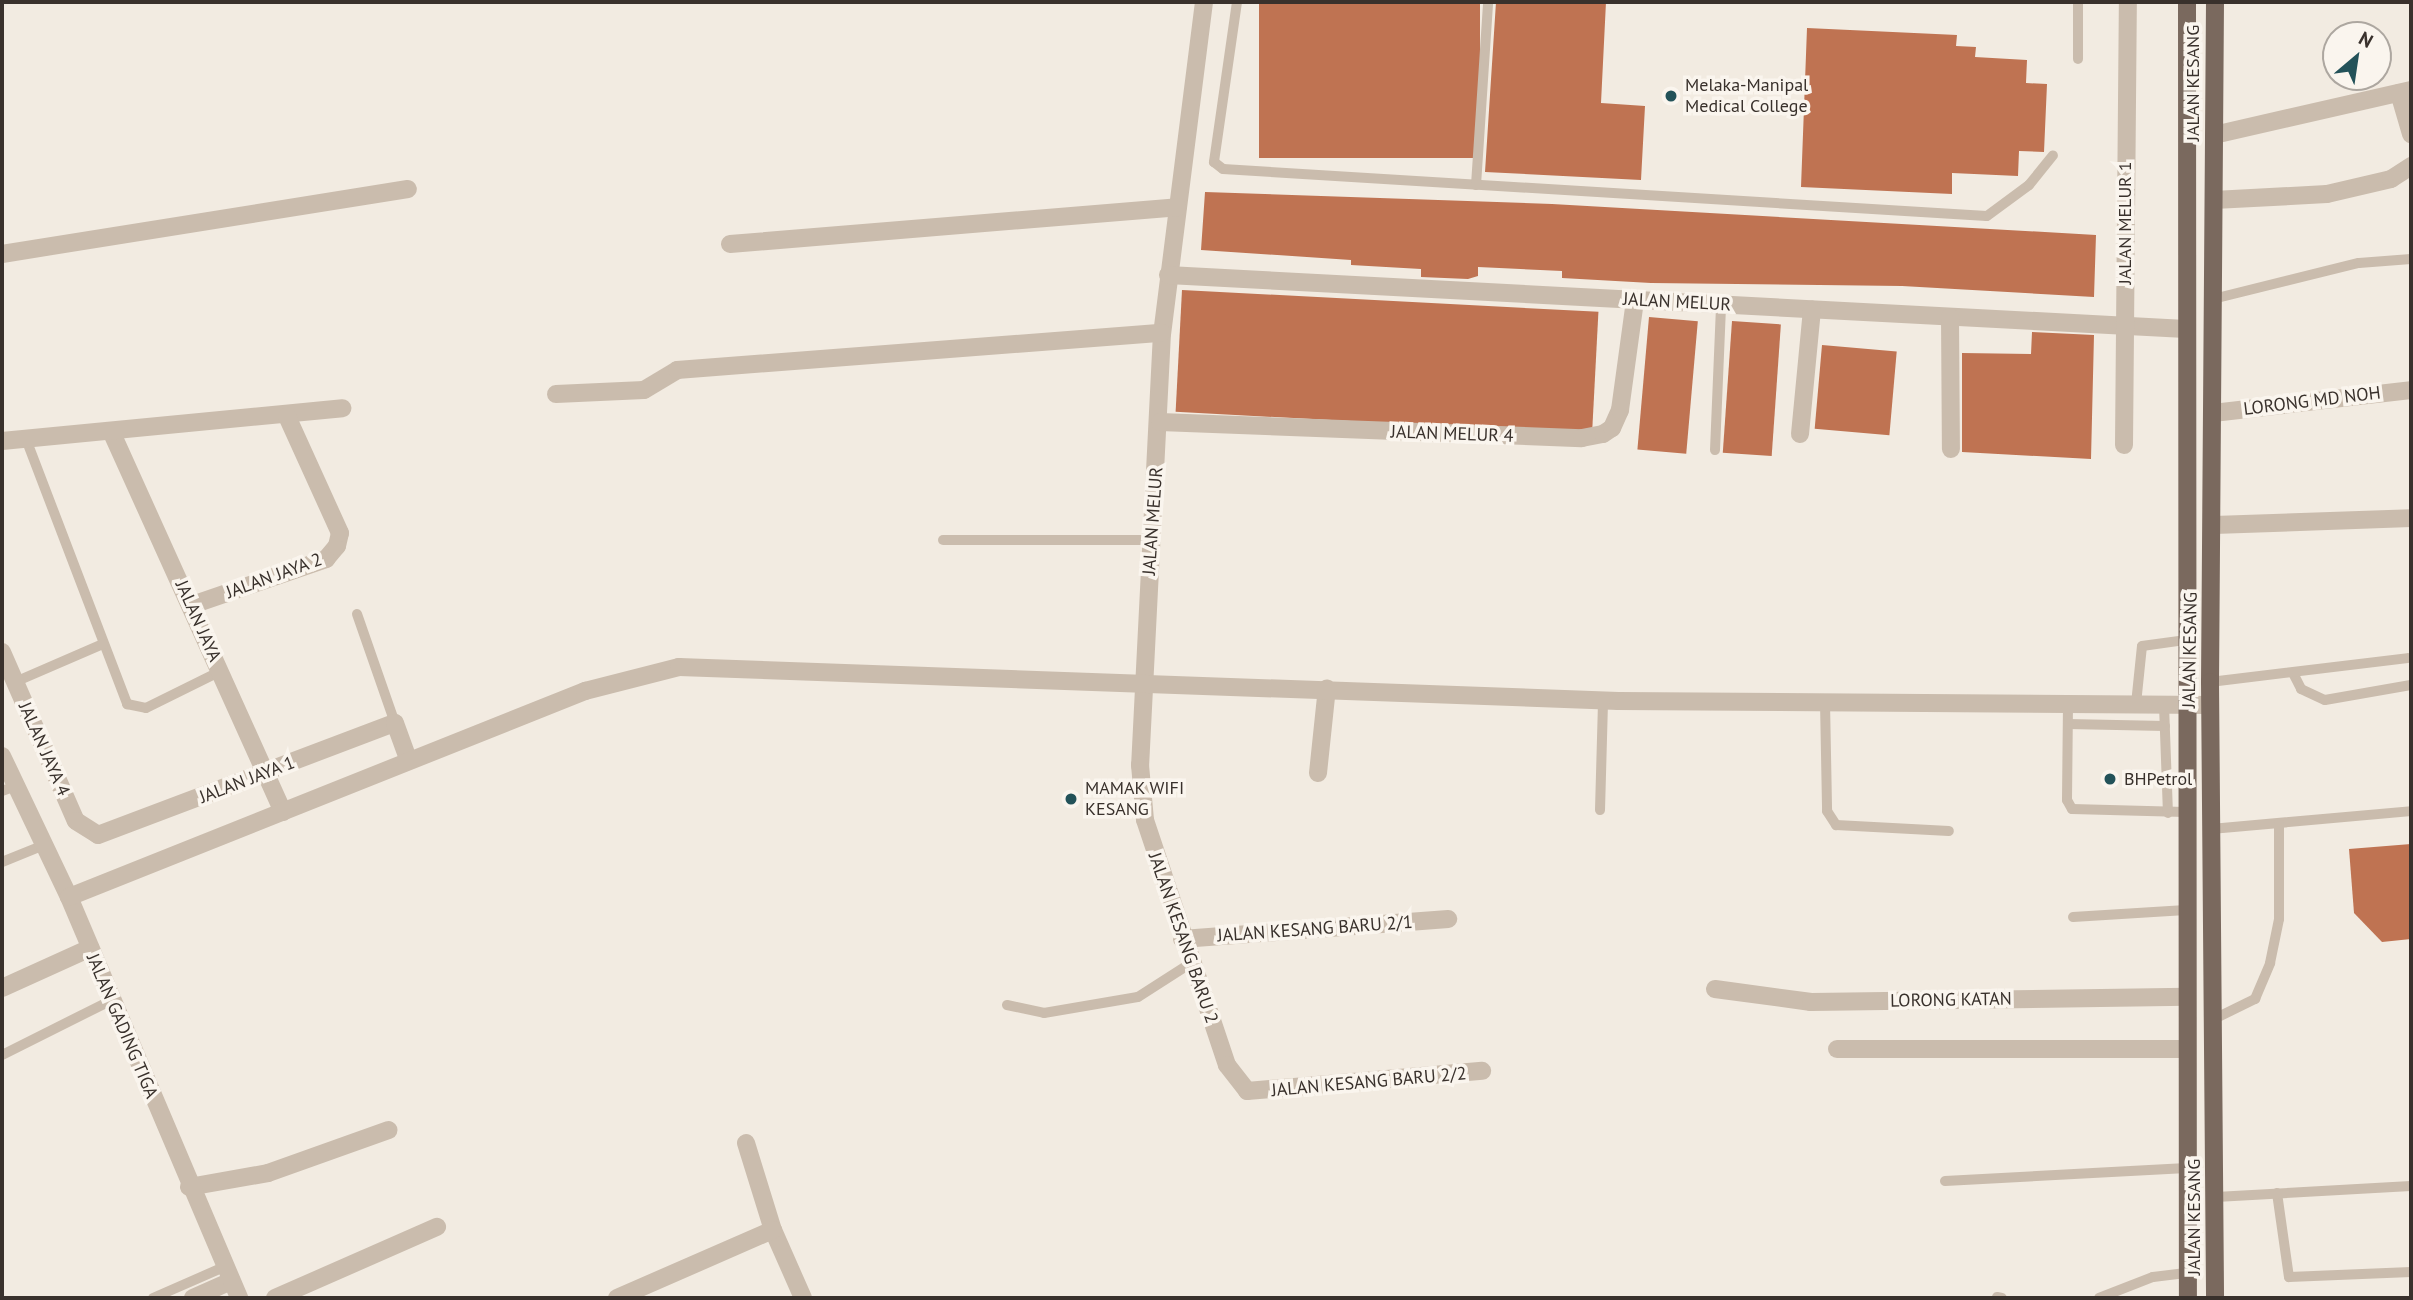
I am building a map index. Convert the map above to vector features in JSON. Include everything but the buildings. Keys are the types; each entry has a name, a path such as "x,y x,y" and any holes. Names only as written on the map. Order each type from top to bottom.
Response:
{"main road":[{"name":"JALAN KESANG","path":"2187,2 2185,640 2177,812 2186,910 2188,1298"},
{"name":"JALAN KESANG","path":"2215,2 2213,413 2218,682 2210,705 2214,1019 2224,1196 2215,1298"}],"street":[{"name":"JALAN MELUR","path":"1143,683 1160,422 1161,333 1204,2"},
{"name":"JALAN MELUR 1","path":"2124,445 2128,2"},
{"path":"2214,135 2405,91 2411,134"},
{"path":"2214,200 2327,194 2391,179 2411,166"},
{"path":"2,254 408,188"},
{"path":"730,244 1177,207"},
{"name":"JALAN MELUR","path":"1168,275 2186,329"},
{"name":"JALAN MELUR 4","path":"1160,422 1582,438 1603,434 1612,428 1620,410 1635,300"},
{"path":"1800,434 1812,310"},
{"path":"1950,317 1951,449"},
{"path":"556,394 644,390 677,370 1161,333"},
{"name":"LORONG MD NOH","path":"2213,413 2411,390"},
{"path":"2,441 287,416 342,408"},
{"name":"JALAN JAYA 2","path":"192,606 326,559 337,546 340,533 287,416"},
{"name":"JALAN JAYA","path":"111,431 283,812"},
{"path":"2214,525 2411,518"},
{"name":"JALAN JAYA 4","path":"2,652 76,821 98,835"},
{"path":"69,897 408,759 607,683 679,667 1327,688 1603,701 2210,705"},
{"name":"JALAN KESANG BARU 2","path":"1143,683 1145,820 1182,939 1227,1065"},
{"path":"1318,774 1327,688"},
{"path":"394,723 408,759"},
{"name":"JALAN JAYA 1","path":"98,835 394,723"},
{"name":"JALAN GADING TIGA","path":"2,755 9,788 44,845 69,897 189,1186 239,1298"},
{"name":"JALAN KESANG BARU 2/1","path":"1182,939 1448,919"},
{"path":"2,988 90,948"},
{"name":"LORONG KATAN","path":"1715,989 1811,1002 2187,997"},
{"path":"1837,1049 2187,1049"},
{"name":"JALAN KESANG BARU 2/2","path":"1227,1065 1247,1091 1277,1093 1482,1071"},
{"path":"189,1186 268,1173 389,1130"},
{"path":"746,1143 773,1230 803,1298"},
{"path":"275,1298 437,1227"},
{"path":"617,1298 773,1230"},
{"path":"193,1298 227,1274"}],"lane":[{"path":"1237,2 1217,166 1476,185 1987,216 2029,185 2053,155"},
{"path":"1476,185 1488,2"},
{"path":"2078,2 2078,59"},
{"path":"2213,299 2359,263 2411,259"},
{"path":"1715,450 1721,305"},
{"path":"26,439 127,704 134,709 221,671"},
{"path":"943,540 1152,540"},
{"path":"357,614 394,723"},
{"path":"2136,705 2142,646 2185,640"},
{"path":"15,682 103,644"},
{"path":"2218,682 2408,658"},
{"path":"2293,673 2301,689 2325,700 2411,685"},
{"path":"1600,810 1603,701"},
{"path":"1825,702 1827,811 1836,825 1949,831"},
{"path":"2068,704 2067,800 2072,809 2177,812 2164,705"},
{"path":"2068,724 2165,726"},
{"path":"2211,829 2411,811"},
{"path":"2214,1019 2234,1012 2255,999 2270,963 2278,919 2279,824"},
{"path":"2,862 44,845"},
{"path":"2073,917 2186,910"},
{"path":"1007,1005 1044,1013 1138,997 1191,963"},
{"path":"2,1055 112,1000"},
{"path":"1945,1181 2187,1168"},
{"path":"2224,1196 2411,1186"},
{"path":"2277,1193 2289,1277 2411,1272"},
{"path":"2099,1298 2153,1277 2188,1273"},
{"path":"153,1298 227,1274"}],"place":[{"name":"Melaka-Manipal Medical College","path":"1671,96"},
{"name":"BHPetrol","path":"2110,779"},
{"name":"MAMAK WIFI KESANG","path":"1071,799"}]}
